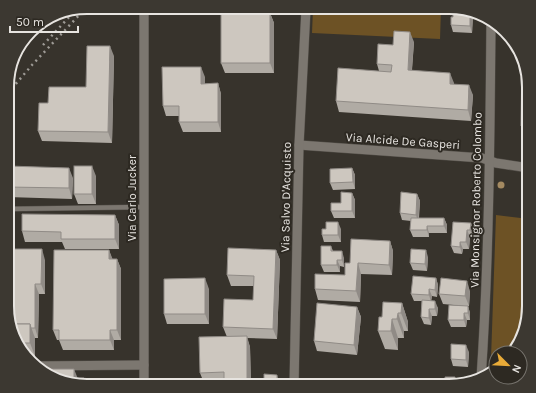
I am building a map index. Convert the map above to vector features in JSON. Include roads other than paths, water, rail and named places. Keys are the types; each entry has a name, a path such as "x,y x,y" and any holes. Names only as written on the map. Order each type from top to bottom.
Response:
{"street":[{"name":"Via Carlo Jucker","path":"144,14 144,379"},
{"name":"Via Salvo D'Acquisto","path":"294,379 299,145 306,14"},
{"name":"Via Monsignor Roberto Colombo","path":"481,371 485,312 491,27"},
{"name":"Via Alcide De Gasperi","path":"299,145 482,158 499,164 522,167"},
{"path":"45,366 144,365"}],"lane":[{"path":"14,208 144,208"}],"railway":[{"path":"14,86 80,14"},
{"path":"43,45 70,16"}]}
